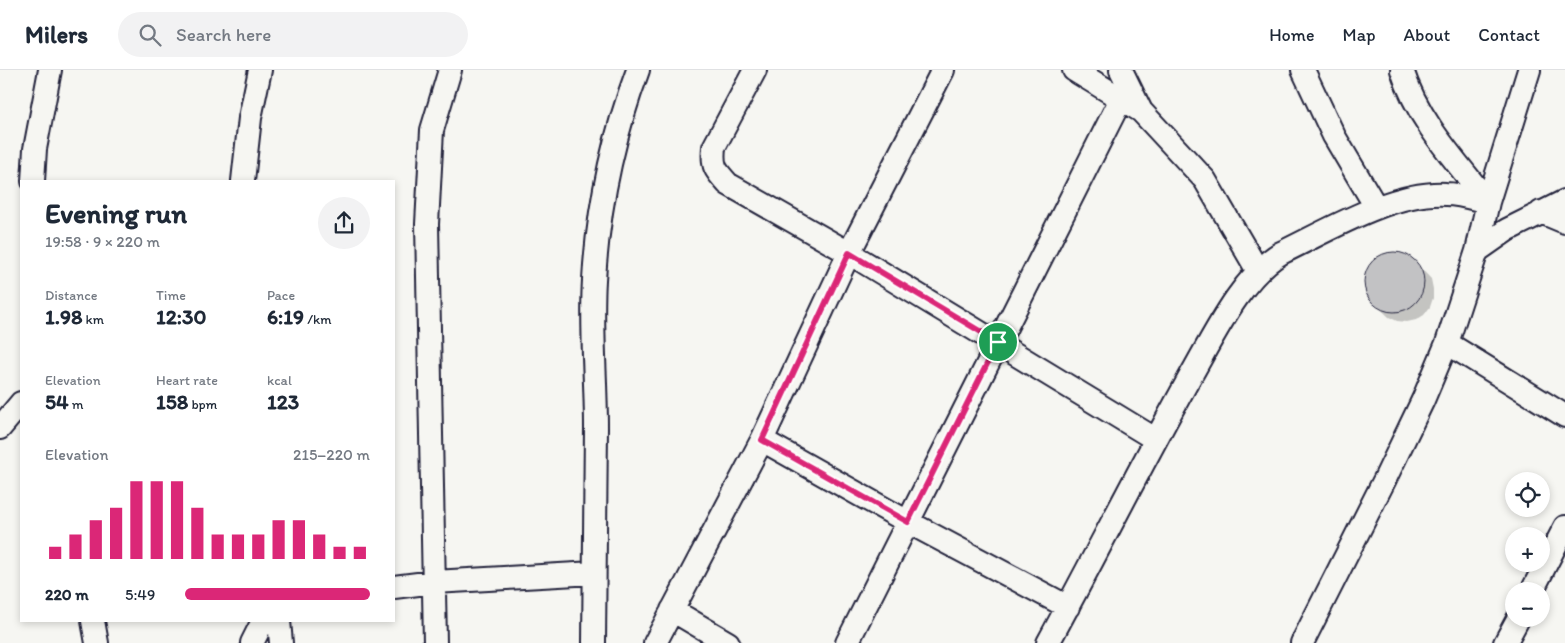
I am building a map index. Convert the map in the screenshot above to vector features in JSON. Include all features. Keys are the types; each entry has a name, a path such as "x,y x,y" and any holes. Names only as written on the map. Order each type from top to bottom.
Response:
{"street":[{"path":"32,180 35,149 50,70"},
{"path":"243,180 250,118 260,70"},
{"path":"434,643 427,224 432,130 450,70"},
{"path":"594,643 596,427 594,282 598,230 608,174 625,105 638,70"},
{"path":"755,70 714,147 713,160 715,169 728,184 849,253 1155,439"},
{"path":"654,643 762,440 849,253 943,70"},
{"path":"1074,70 1141,111"},
{"path":"1120,70 1141,111 1205,180 1258,270"},
{"path":"1303,70 1334,136 1376,207"},
{"path":"1402,70 1409,91 1432,130 1488,202"},
{"path":"1302,643 1385,479 1423,400 1447,343 1477,251 1488,202 1529,70"},
{"path":"847,643 1121,99"},
{"path":"1048,643 1155,439 1227,313 1258,270 1268,261 1282,253 1376,207 1423,195 1439,194 1488,202"},
{"path":"1477,251 1507,230 1565,201"},
{"path":"1541,212 1565,222"},
{"path":"1447,343 1565,416"},
{"path":"0,428 20,404"},
{"path":"762,440 908,522 1068,608"},
{"path":"1537,582 1565,527"},
{"path":"395,587 434,582 594,573"},
{"path":"672,610 728,643"},
{"path":"93,622 97,643"},
{"path":"252,643 262,622"},
{"path":"279,622 281,643"},
{"path":"1505,643 1514,627"}],"building":[{"path":"1394,252 1411,257 1419,265 1424,282 1419,299 1411,307 1394,312 1377,307 1369,299 1364,282 1369,265 1377,257"}],"route":[{"path":"849,253 998,342 908,522 762,440 849,253"}]}
